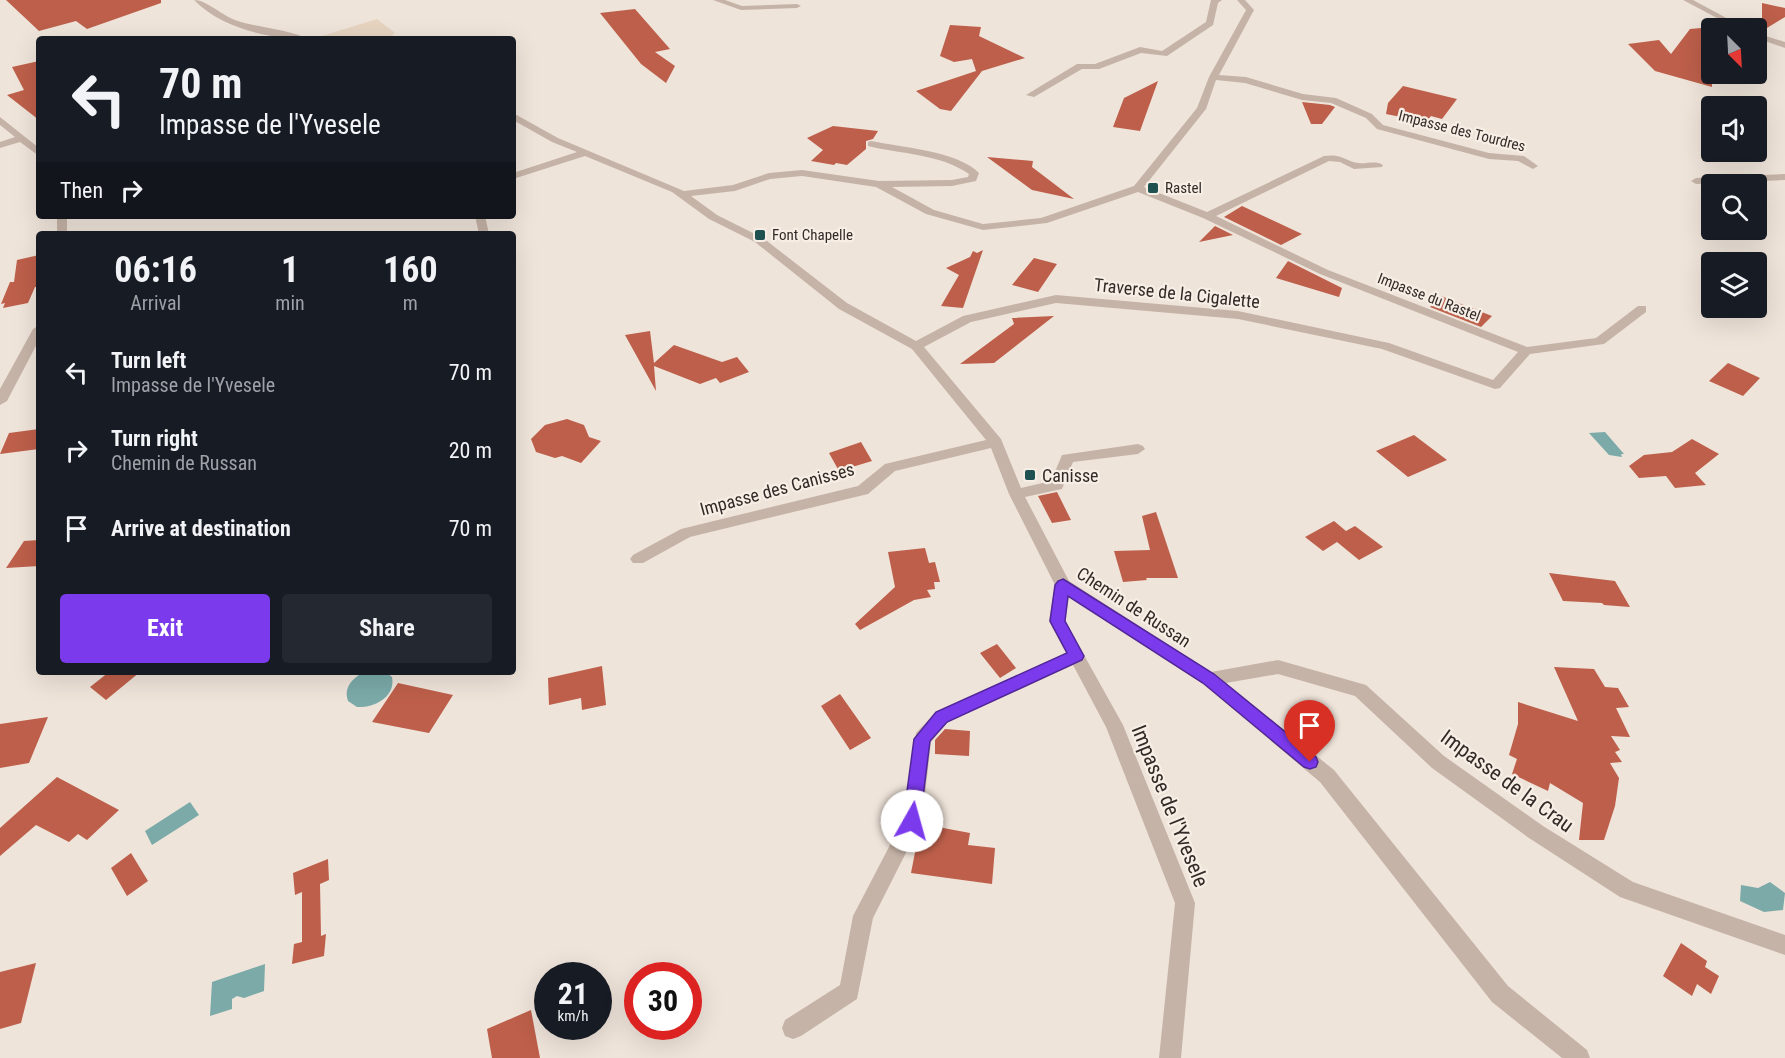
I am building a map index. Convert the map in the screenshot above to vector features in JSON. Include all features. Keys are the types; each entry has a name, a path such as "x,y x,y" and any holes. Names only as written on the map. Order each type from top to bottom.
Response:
{"street":[{"path":"198,0 217,16 227,20 289,36"},
{"path":"717,0 741,8 797,6"},
{"path":"1031,95 1080,66 1096,67 1140,50 1164,54 1174,43 1194,35 1210,23 1214,2 1218,0"},
{"path":"879,184 930,212 982,227 1043,221 1138,188 1201,109 1213,77 1250,10 1241,0"},
{"path":"1687,0 1722,18"},
{"path":"1767,39 1785,45"},
{"name":"Impasse des Tourdres","path":"1213,77 1246,80 1302,97 1333,100 1369,116 1380,127 1489,156 1520,158 1533,166"},
{"name":"Chemin de Russan","path":"516,118 555,140 681,195 714,217 759,240 843,306 916,346 996,442 1016,494 1063,585 1209,679 1327,776 1500,994 1579,1058"},
{"path":"0,120 36,150"},
{"path":"0,145 22,138"},
{"path":"681,195 735,188 769,176 802,173 879,184 952,183 972,179 974,173 968,166 871,144"},
{"path":"516,175 585,153"},
{"path":"1207,216 1328,158 1342,159 1354,166 1378,165"},
{"path":"1696,181 1785,177"},
{"name":"Impasse du Rastel","path":"1138,188 1207,216 1324,272 1526,351 1600,341 1642,309"},
{"name":"Traverse de la Cigalette","path":"916,346 967,320 1056,299 1238,315 1385,346 1494,385 1526,351"},
{"path":"0,401 36,335"},
{"name":"Impasse des Canisses","path":"638,559 686,533 863,490 890,467 996,442"},
{"path":"1016,494 1057,485 1067,458 1138,449"},
{"name":"Impasse de l'Yvesele","path":"1063,585 1058,621 1114,725 1185,903 1170,1058"},
{"path":"793,1028 849,991 863,916 912,821 922,739 942,717 1076,656"},
{"name":"Impasse de la Crau","path":"1209,679 1278,668 1360,690 1438,762 1536,832 1627,890 1785,945"}],"shaded area":[{"path":"377,19 395,33 394,36 322,36"}],"water":[{"path":"1605,432 1624,454 1621,454 1622,457 1609,455 1589,433"},
{"path":"359,675 390,675 392,677 391,690 377,703 357,707 348,701 347,696 348,687"},
{"path":"190,802 199,815 152,845 145,831"},
{"path":"1770,882 1785,893 1783,910 1764,912 1740,901 1741,885 1758,888"},
{"path":"265,964 264,991 244,998 237,996 232,999 232,1009 210,1016 212,982"}],"building":[{"path":"6,0 161,0 161,3 87,29 76,21 39,31"},
{"path":"1762,3 1785,8 1785,17 1767,28 1767,18 1762,18"},
{"path":"635,9 670,49 655,52 675,66 666,83 641,64 600,13"},
{"path":"950,25 981,27 979,36 1025,58 982,71 951,111 940,109 916,91 976,71 972,59 954,62 940,56"},
{"path":"1701,28 1701,84 1655,71 1628,44 1659,40 1671,54 1690,29"},
{"path":"36,62 36,118 7,95 24,90 12,67"},
{"path":"1158,81 1140,131 1113,127 1124,98"},
{"path":"1403,86 1457,99 1442,119 1431,116 1426,122 1386,114 1388,103"},
{"path":"1302,102 1335,107 1322,124 1311,124"},
{"path":"833,126 878,131 873,139 866,141 866,149 847,165 811,161 823,150 807,138"},
{"path":"987,157 1033,161 1032,167 1074,199 1032,190"},
{"path":"1242,206 1302,234 1281,245 1224,217"},
{"path":"1215,226 1233,235 1199,242"},
{"path":"983,250 963,308 941,306 959,275 946,268 970,257 973,251 977,253"},
{"path":"36,256 36,287 28,303 3,308 5,303 1,304 10,282 14,282 17,260"},
{"path":"1034,258 1057,264 1038,292 1012,285"},
{"path":"1288,261 1342,288 1339,297 1276,278"},
{"path":"1441,296 1492,316 1481,327 1430,307"},
{"path":"1054,316 994,363 960,364 1014,324 1012,318"},
{"path":"650,331 654,363 674,345 722,362 737,357 749,372 720,383 716,378 700,384 654,366 656,391 625,335"},
{"path":"1728,363 1760,378 1743,396 1709,381"},
{"path":"567,419 584,425 589,437 601,441 581,463 562,456 555,458 536,452 531,439 545,425"},
{"path":"36,429 36,449 0,454 9,433"},
{"path":"1414,435 1447,460 1408,477 1376,451"},
{"path":"1692,439 1719,454 1695,473 1706,485 1675,488 1666,476 1639,478 1629,466 1644,455 1672,452"},
{"path":"861,442 872,461 839,471 829,453"},
{"path":"1057,492 1071,520 1052,523 1038,496"},
{"path":"1156,512 1178,578 1146,578 1147,580 1123,582 1114,551 1150,550 1142,516"},
{"path":"1334,521 1346,531 1355,526 1383,547 1359,560 1337,542 1323,551 1305,537"},
{"path":"36,540 36,566 6,568 24,541"},
{"path":"925,548 929,563 935,562 940,582 934,582 935,589 927,590 931,597 914,600 860,630 855,624 895,587 888,552"},
{"path":"1549,573 1615,581 1630,607 1563,601"},
{"path":"997,644 1016,668 1000,678 980,653"},
{"path":"602,666 606,705 582,710 581,698 549,705 548,678"},
{"path":"1554,667 1594,669 1605,687 1618,688 1629,707 1616,708 1630,737 1611,736 1620,750 1615,752 1622,762 1610,763 1619,778 1615,806 1604,840 1579,840 1583,803 1550,783 1548,791 1512,774 1517,759 1509,755 1518,724 1518,702 1578,721"},
{"path":"105,675 136,675 106,700 90,687"},
{"path":"398,683 453,695 429,733 372,722"},
{"path":"840,694 871,738 850,750 821,706"},
{"path":"48,717 29,763 0,768 0,724"},
{"path":"945,729 970,731 969,756 935,754 935,740"},
{"path":"57,777 119,810 87,840 78,834 69,842 36,825 0,856 0,828"},
{"path":"938,827 970,833 968,845 995,848 992,884 911,873 918,837 937,839"},
{"path":"131,853 148,881 127,896 111,868"},
{"path":"328,859 329,880 320,884 321,936 326,934 324,956 292,964 294,944 302,942 302,892 295,895 293,873"},
{"path":"1681,943 1707,961 1705,967 1719,976 1711,994 1697,984 1692,996 1663,976"},
{"path":"36,963 21,1023 0,1029 0,972"},
{"path":"531,1010 534,1040 537,1040 540,1058 492,1058 487,1029"}],"place":[{"name":"Rastel","path":"1153,188"},
{"name":"Font Chapelle","path":"760,235"},
{"name":"Canisse","path":"1030,475"}],"route":[{"path":"912,821 922,739 942,717 1076,656 1058,621 1063,585 1209,679 1310,762"}]}
